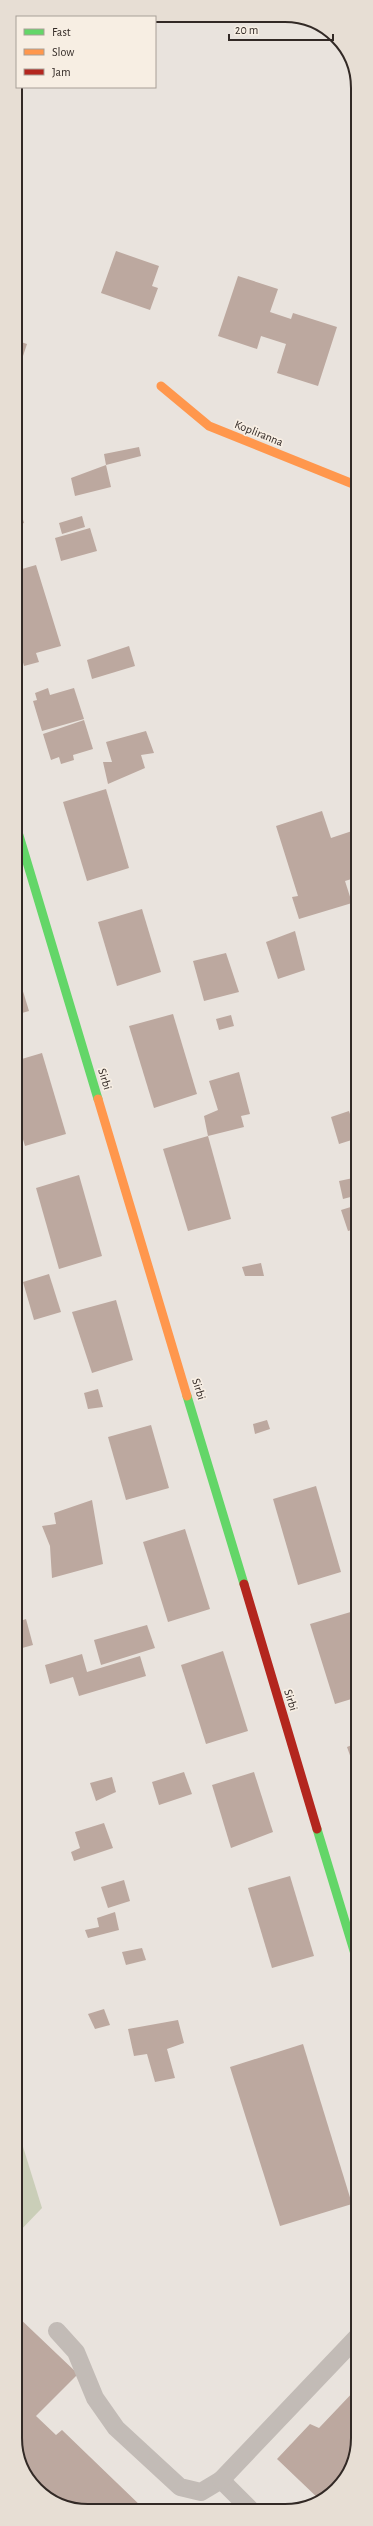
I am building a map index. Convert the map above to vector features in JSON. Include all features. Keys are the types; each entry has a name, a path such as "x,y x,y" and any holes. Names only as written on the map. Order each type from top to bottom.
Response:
{"street":[{"name":"Kopliranna","path":"161,386 209,426 351,483"},
{"name":"Sirbi","path":"22,845 351,1941"}],"lane":[{"path":"57,2332 76,2352 94,2398 116,2428 180,2487 201,2492 221,2480 351,2343"},
{"path":"221,2480 245,2504"}],"green space":[{"path":"22,2144 42,2208 22,2229"}],"building":[{"path":"116,251 159,266 152,286 158,288 150,310 101,293"},
{"path":"238,276 278,289 270,312 291,319 293,313 337,327 318,386 277,373 286,344 261,336 257,349 218,336"},
{"path":"22,342 27,344 22,356"},
{"path":"139,447 141,456 106,465 104,454"},
{"path":"106,465 111,487 75,496 71,478"},
{"path":"82,516 85,527 62,534 59,523"},
{"path":"90,528 97,551 61,561 55,538"},
{"path":"36,565 61,646 36,653 39,662 24,666 22,659 22,569"},
{"path":"129,646 135,666 92,679 87,660"},
{"path":"48,688 50,695 74,688 84,719 42,731 33,701 37,700 35,693"},
{"path":"84,720 93,749 73,755 74,760 61,764 59,757 51,760 43,734"},
{"path":"146,731 154,753 141,755 145,768 108,784 103,762 112,762 106,742"},
{"path":"106,789 129,868 87,881 63,802"},
{"path":"322,811 331,838 351,831 351,879 345,881 351,903 299,919 292,897 298,896 276,826"},
{"path":"142,909 161,972 117,986 98,922"},
{"path":"295,931 305,970 278,979 266,942"},
{"path":"226,953 239,992 204,1001 193,961"},
{"path":"22,988 29,1011 22,1013"},
{"path":"173,1014 197,1094 154,1108 129,1026"},
{"path":"231,1015 234,1026 219,1030 216,1019"},
{"path":"42,1053 66,1134 25,1146 22,1136 22,1059"},
{"path":"239,1072 250,1114 241,1116 244,1127 208,1136 204,1116 218,1110 209,1081"},
{"path":"349,1111 351,1117 351,1140 339,1144 331,1117"},
{"path":"208,1136 231,1219 188,1231 163,1149"},
{"path":"79,1175 102,1256 59,1269 36,1188"},
{"path":"351,1178 351,1197 343,1199 339,1181"},
{"path":"351,1207 351,1230 348,1231 341,1210"},
{"path":"261,1263 264,1276 245,1276 242,1267"},
{"path":"49,1274 61,1312 34,1320 23,1282"},
{"path":"116,1300 133,1360 92,1373 72,1312"},
{"path":"98,1389 103,1407 88,1409 84,1393"},
{"path":"267,1420 270,1429 255,1434 253,1424"},
{"path":"151,1425 169,1488 126,1500 108,1437"},
{"path":"316,1486 341,1572 298,1585 273,1499"},
{"path":"92,1500 103,1564 52,1578 50,1546 42,1526 56,1524 54,1513"},
{"path":"185,1529 210,1609 168,1622 143,1542"},
{"path":"351,1612 351,1699 335,1704 310,1624"},
{"path":"26,1619 33,1645 22,1648 22,1620"},
{"path":"147,1625 155,1648 101,1665 94,1640"},
{"path":"223,1651 248,1731 206,1744 181,1665"},
{"path":"82,1654 87,1672 140,1656 146,1676 79,1696 73,1677 50,1684 45,1665"},
{"path":"351,1745 351,1758 347,1747"},
{"path":"184,1772 192,1794 159,1805 152,1782"},
{"path":"254,1772 273,1832 231,1848 212,1785"},
{"path":"112,1777 116,1792 96,1801 90,1783"},
{"path":"104,1823 113,1848 74,1861 71,1852 80,1848 75,1832"},
{"path":"290,1876 314,1956 272,1968 248,1888"},
{"path":"124,1880 130,1901 108,1908 101,1887"},
{"path":"115,1912 119,1930 88,1938 85,1930 99,1927 97,1918"},
{"path":"142,1948 146,1960 126,1965 122,1952"},
{"path":"104,2009 110,2025 95,2029 88,2014"},
{"path":"178,2020 184,2043 167,2049 175,2078 155,2082 147,2054 134,2056 128,2029"},
{"path":"303,2044 351,2204 280,2226 230,2067"},
{"path":"22,2321 78,2374 36,2416 56,2435 62,2430 139,2504 75,2503 55,2495 38,2482 33,2475 24,2455 22,2443"},
{"path":"351,2394 351,2438 348,2459 335,2482 316,2496 277,2459 310,2424 319,2428"}],"traffic: fast":[{"path":"22,845 98,1099"},
{"path":"187,1396 244,1584"},
{"path":"317,1829 351,1941"}],"traffic: slow":[{"path":"161,386 209,426 351,483"},
{"path":"98,1099 187,1396"}],"traffic: jam":[{"path":"244,1584 317,1829"}]}
